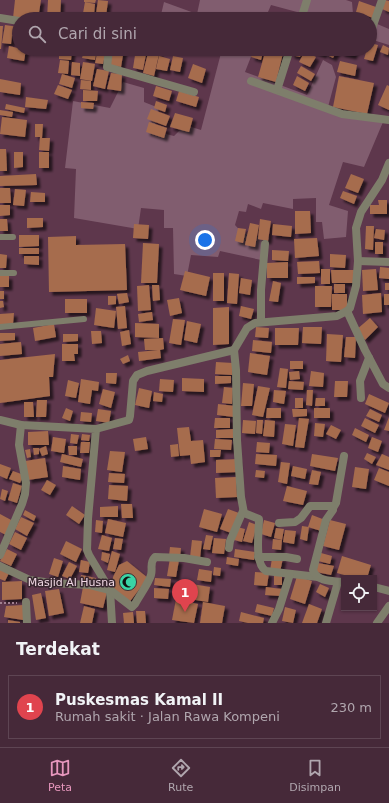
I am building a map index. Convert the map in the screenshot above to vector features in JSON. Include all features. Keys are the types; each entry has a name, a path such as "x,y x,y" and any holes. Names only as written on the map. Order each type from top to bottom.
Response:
{"street":[{"path":"303,12 307,0"},
{"path":"377,14 382,0"},
{"path":"0,18 12,20"},
{"path":"108,56 107,67 194,92"},
{"path":"277,90 288,56"},
{"path":"251,81 342,114 389,120"},
{"path":"229,548 230,541 243,511 237,440 236,370 234,350 248,328 255,323 337,316 347,311 351,304 356,286 358,261 356,228 361,212 382,180 389,163"},
{"path":"261,322 261,290 265,244"},
{"path":"358,261 389,262"},
{"path":"347,311 383,384 389,388"},
{"path":"0,420 21,424 96,429 129,420 133,381 137,375 147,371 234,350"},
{"path":"361,398 360,381 369,358"},
{"path":"0,555 25,494 26,483 19,445 21,424"},
{"path":"96,429 88,519 87,550 110,590 132,607 150,577 152,560 156,557 184,558 207,562"},
{"path":"318,577 314,573 313,567 326,520 336,502 344,456"},
{"path":"279,523 295,522 301,518 310,506 329,505 333,508"},
{"path":"243,511 246,514 259,519 258,558 262,568 266,571 318,577 341,582 326,623"},
{"path":"258,558 296,558"},
{"path":"0,566 30,580 90,585 110,590"},
{"path":"272,623 279,609 290,574"},
{"path":"377,588 389,591"},
{"path":"110,590 112,623"},
{"path":"26,602 27,623"},
{"path":"377,623 389,606"}],"lane":[{"path":"0,237 13,237"},
{"path":"0,273 14,273"},
{"path":"0,327 84,319"}],"path":[{"path":"0,603 26,602"}],"shaded area":[{"path":"200,0 346,0 352,2 353,12 297,12 271,5 268,12 197,12"},
{"path":"164,2 192,12 162,12"},
{"path":"377,24 389,29 389,45 377,41"},
{"path":"220,56 251,56 245,72 307,95 323,60 332,65 336,77 328,107 383,122 364,167 343,162 329,205 348,211 346,237 324,239 322,222 316,222 316,198 293,199 293,209 263,203 261,209 248,204 246,212 239,211 235,225 246,233 269,238 266,261 220,251 218,257 191,255 187,276 174,274 173,228 164,228 164,210 141,208 138,229 74,218 76,169 65,168 73,101 110,108 123,82 144,88 144,102 159,108 154,131 174,136 185,125 201,130"}],"building":[{"path":"15,0 41,0 39,12 14,12"},
{"path":"48,0 61,0 60,12 47,12"},
{"path":"84,0 96,0 95,3 84,2"},
{"path":"98,0 108,1 107,12 96,12"},
{"path":"385,0 389,1 389,12 382,9"},
{"path":"359,1 376,7 375,12 356,12"},
{"path":"85,2 95,4 94,12 83,12"},
{"path":"5,25 12,26 11,44 2,43"},
{"path":"0,26 3,26 1,49 0,49"},
{"path":"383,45 389,48 388,55 380,52"},
{"path":"9,46 12,47 12,56 25,56 24,61 7,58"},
{"path":"59,56 71,56 71,60 59,59"},
{"path":"83,56 96,56 95,60 82,58"},
{"path":"97,56 105,56 103,64 95,63"},
{"path":"111,56 123,56 121,67 110,66"},
{"path":"135,56 146,56 143,70 133,68"},
{"path":"147,56 159,56 154,76 143,73"},
{"path":"159,56 170,59 167,71 156,69"},
{"path":"173,56 183,58 180,72 170,70"},
{"path":"251,56 262,56 261,60"},
{"path":"264,56 282,56 276,82 258,77"},
{"path":"302,56 316,57 310,67 299,62"},
{"path":"365,56 375,56 373,61 364,59"},
{"path":"60,60 69,61 68,74 58,73"},
{"path":"340,61 357,65 355,76 337,72"},
{"path":"72,62 80,63 80,76 71,75"},
{"path":"83,62 95,64 92,81 80,79"},
{"path":"193,64 206,69 202,83 188,78"},
{"path":"301,66 315,74 311,81 297,73"},
{"path":"97,69 109,71 105,89 93,86"},
{"path":"111,73 122,74 121,91 107,89"},
{"path":"62,74 75,78 72,88 59,84"},
{"path":"297,76 309,83 305,91 293,85"},
{"path":"339,76 374,83 367,114 333,107"},
{"path":"0,79 21,83 20,95 0,92"},
{"path":"81,80 91,81 91,90 80,89"},
{"path":"58,85 72,90 68,99 54,94"},
{"path":"387,85 389,86 389,110 378,105"},
{"path":"156,86 172,91 169,101 153,96"},
{"path":"83,90 98,91 97,101 83,101"},
{"path":"179,91 199,97 196,107 176,101"},
{"path":"26,97 48,100 46,109 25,107"},
{"path":"156,101 167,105 165,112 154,108"},
{"path":"81,102 94,103 93,109 81,108"},
{"path":"6,104 25,108 24,113 5,109"},
{"path":"151,109 170,116 166,126 147,119"},
{"path":"0,110 13,112 12,117 0,115"},
{"path":"175,113 193,118 189,132 170,127"},
{"path":"2,117 27,120 25,137 0,134"},
{"path":"149,122 167,128 164,138 146,132"},
{"path":"35,124 43,124 42,138 50,138 49,151 39,150 40,137 35,137"},
{"path":"0,149 6,149 7,171 0,171"},
{"path":"14,152 23,152 23,167 14,168"},
{"path":"39,152 49,152 49,168 39,168"},
{"path":"36,174 37,185 0,186 0,176"},
{"path":"351,174 364,179 358,193 345,188"},
{"path":"0,188 10,188 11,203 0,203"},
{"path":"15,189 26,190 24,206 13,205"},
{"path":"343,191 357,196 354,204 340,198"},
{"path":"31,192 45,193 45,202 30,202"},
{"path":"378,200 387,200 387,214 370,214 370,205 379,205"},
{"path":"0,205 10,205 10,215 0,216"},
{"path":"295,211 310,211 311,233 295,234"},
{"path":"27,218 43,218 43,227 27,228"},
{"path":"0,219 7,219 8,231 0,231"},
{"path":"260,219 271,221 268,241 258,239"},
{"path":"250,223 259,225 255,247 245,245"},
{"path":"134,224 149,225 148,239 133,238"},
{"path":"273,224 292,226 291,237 272,235"},
{"path":"366,226 374,226 373,250 365,249"},
{"path":"238,228 246,229 243,243 235,241"},
{"path":"376,229 385,230 384,240 374,238"},
{"path":"19,235 39,235 39,246 19,247"},
{"path":"76,236 76,245 125,244 127,290 49,292 48,237"},
{"path":"317,238 319,256 295,258 294,239"},
{"path":"375,242 383,242 383,254 375,254"},
{"path":"143,243 159,244 157,283 141,283"},
{"path":"19,248 39,248 39,254 19,254"},
{"path":"272,250 289,251 288,261 272,260"},
{"path":"0,254 7,255 6,268 0,268"},
{"path":"330,254 346,255 345,268 330,267"},
{"path":"24,256 39,256 39,265 24,264"},
{"path":"319,261 320,273 298,274 297,262"},
{"path":"288,262 288,278 267,278 267,263"},
{"path":"380,267 389,268 389,279 379,278"},
{"path":"321,269 330,269 330,284 321,284"},
{"path":"376,269 378,290 363,291 362,270"},
{"path":"331,270 355,270 355,283 332,283"},
{"path":"185,271 210,277 206,296 180,290"},
{"path":"213,273 224,273 224,301 213,301"},
{"path":"229,273 239,274 237,304 227,303"},
{"path":"0,276 9,276 9,287 0,287"},
{"path":"297,277 315,277 315,283 297,284"},
{"path":"241,278 252,280 250,295 239,293"},
{"path":"273,281 281,283 278,302 269,301"},
{"path":"385,283 389,283 389,290 385,290"},
{"path":"334,284 345,284 345,293 334,293"},
{"path":"149,285 151,310 138,311 137,286"},
{"path":"152,285 159,285 160,300 153,301"},
{"path":"315,286 332,286 331,307 315,307"},
{"path":"0,291 4,291 4,299 0,299"},
{"path":"127,293 129,302 119,304 117,294"},
{"path":"381,293 382,312 363,314 362,295"},
{"path":"332,294 347,294 347,310 332,310"},
{"path":"384,294 389,294 389,305 384,305"},
{"path":"108,296 116,296 116,304 108,305"},
{"path":"179,298 182,313 170,316 167,300"},
{"path":"65,299 87,299 87,313 65,313"},
{"path":"0,301 3,301 4,307 0,308"},
{"path":"125,306 127,328 118,329 116,307"},
{"path":"241,306 254,309 251,319 239,316"},
{"path":"229,307 229,344 213,345 213,308"},
{"path":"96,308 116,311 114,328 94,325"},
{"path":"152,312 153,320 139,322 138,314"},
{"path":"14,313 13,324 0,325 0,314"},
{"path":"370,318 378,327 365,340 356,330"},
{"path":"173,319 185,320 181,345 169,343"},
{"path":"187,321 201,324 197,343 184,340"},
{"path":"135,323 159,324 159,338 135,337"},
{"path":"54,324 56,337 35,341 33,328"},
{"path":"256,327 269,328 268,338 255,337"},
{"path":"303,327 322,327 321,344 302,343"},
{"path":"275,328 299,328 298,345 275,345"},
{"path":"129,330 131,344 122,346 120,332"},
{"path":"91,331 101,331 102,343 92,344"},
{"path":"0,333 15,333 15,340 0,341"},
{"path":"63,334 78,334 78,341 63,342"},
{"path":"327,334 343,335 341,362 326,361"},
{"path":"346,337 356,337 355,358 344,357"},
{"path":"163,338 164,349 160,350 161,358 139,361 138,352 158,350 145,350 144,339"},
{"path":"253,340 272,342 271,353 252,351"},
{"path":"21,342 22,354 0,356 0,344"},
{"path":"62,344 78,344 78,354 74,354 75,361 62,361"},
{"path":"250,353 270,356 267,375 248,372"},
{"path":"55,354 53,377 49,377 50,396 0,403 0,360"},
{"path":"128,355 130,361 123,364 120,359"},
{"path":"290,361 303,361 303,369 290,369"},
{"path":"216,362 233,363 232,375 215,374"},
{"path":"280,368 288,369 286,388 277,387"},
{"path":"299,371 300,379 290,380 289,372"},
{"path":"311,371 324,373 323,387 309,386"},
{"path":"106,373 117,373 116,384 106,383"},
{"path":"215,376 231,376 231,383 215,384"},
{"path":"182,378 204,379 204,392 182,391"},
{"path":"81,379 99,382 98,391 92,390 90,404 78,402"},
{"path":"160,379 174,380 173,392 159,391"},
{"path":"68,380 79,383 76,398 65,396"},
{"path":"289,381 304,382 303,390 288,389"},
{"path":"335,381 348,381 347,397 334,397"},
{"path":"243,383 254,384 252,406 241,406"},
{"path":"258,386 270,388 263,417 252,415"},
{"path":"224,387 233,388 232,404 222,403"},
{"path":"139,388 152,391 149,408 135,405"},
{"path":"103,389 115,392 111,408 99,404"},
{"path":"274,390 286,391 284,404 273,402"},
{"path":"307,390 313,390 312,406 306,405"},
{"path":"154,392 163,394 162,402 153,401"},
{"path":"369,394 389,403 385,413 365,404"},
{"path":"295,398 303,398 303,408 295,408"},
{"path":"316,398 325,398 325,406 315,406"},
{"path":"37,400 47,400 46,417 36,417"},
{"path":"24,402 33,402 34,417 24,417"},
{"path":"218,404 235,406 234,417 217,415"},
{"path":"66,408 73,411 70,421 62,418"},
{"path":"267,408 281,408 281,418 266,418"},
{"path":"314,408 330,408 330,418 314,418"},
{"path":"98,409 111,411 109,423 96,421"},
{"path":"292,409 307,409 307,416 293,417"},
{"path":"370,409 382,415 379,422 366,416"},
{"path":"81,412 92,413 91,422 80,421"},
{"path":"389,417 389,431 384,430"},
{"path":"215,418 230,418 230,428 214,428"},
{"path":"299,418 309,419 304,448 295,447"},
{"path":"365,418 379,425 375,433 361,426"},
{"path":"243,420 256,421 255,434 242,433"},
{"path":"257,420 263,420 262,434 256,433"},
{"path":"265,420 275,421 274,437 263,436"},
{"path":"315,423 325,424 323,437 314,436"},
{"path":"285,424 296,425 293,446 282,444"},
{"path":"331,425 341,430 336,439 326,434"},
{"path":"189,427 191,441 203,440 205,462 191,464 190,455 180,456 177,428"},
{"path":"355,428 369,435 366,442 352,435"},
{"path":"233,429 233,438 216,438 216,430"},
{"path":"48,431 49,445 28,445 28,432"},
{"path":"71,434 79,435 77,444 70,443"},
{"path":"82,434 90,435 89,441 81,440"},
{"path":"53,437 66,439 64,453 51,451"},
{"path":"146,437 148,449 135,451 133,439"},
{"path":"372,437 382,441 378,452 368,448"},
{"path":"215,439 232,440 231,450 214,449"},
{"path":"81,442 90,442 89,453 80,453"},
{"path":"257,442 270,443 269,453 256,452"},
{"path":"178,444 179,456 171,457 170,445"},
{"path":"46,446 48,454 42,456 39,449"},
{"path":"68,446 77,446 77,455 69,455"},
{"path":"33,448 39,448 39,454 34,455"},
{"path":"30,449 31,457 27,458 25,450"},
{"path":"210,450 221,450 220,457 210,457"},
{"path":"110,451 125,452 122,472 107,470"},
{"path":"367,453 376,457 372,464 364,459"},
{"path":"62,454 83,459 81,467 60,462"},
{"path":"256,454 277,455 276,466 255,464"},
{"path":"312,454 338,458 335,471 310,466"},
{"path":"382,454 389,457 389,470 376,465"},
{"path":"45,458 48,477 28,480 25,461"},
{"path":"238,459 238,472 216,473 216,460"},
{"path":"281,462 290,463 287,484 278,482"},
{"path":"0,464 11,468 7,479 0,476"},
{"path":"63,466 81,469 80,480 62,477"},
{"path":"293,466 307,469 305,479 291,476"},
{"path":"355,467 369,469 366,489 352,487"},
{"path":"379,468 389,472 389,486 374,480"},
{"path":"256,470 265,471 264,478 255,477"},
{"path":"312,470 321,472 318,485 309,484"},
{"path":"13,471 24,475 20,483 9,479"},
{"path":"109,473 125,474 124,483 108,482"},
{"path":"236,477 237,497 216,498 215,478"},
{"path":"47,480 56,485 50,495 41,490"},
{"path":"13,483 22,486 17,503 8,500"},
{"path":"109,485 128,486 127,501 108,499"},
{"path":"287,486 307,491 303,505 283,501"},
{"path":"2,489 8,491 5,501 0,499"},
{"path":"121,504 132,504 133,518 122,518"},
{"path":"72,506 85,515 79,524 66,515"},
{"path":"118,506 118,517 100,517 100,507"},
{"path":"204,509 222,514 217,532 199,527"},
{"path":"228,509 239,513 231,533 220,529"},
{"path":"25,510 36,516 34,521 23,515"},
{"path":"0,514 13,521 6,535 0,532"},
{"path":"312,515 325,520 321,531 308,527"},
{"path":"21,517 34,523 27,536 15,529"},
{"path":"108,519 126,523 123,537 105,533"},
{"path":"96,520 103,521 102,533 95,532"},
{"path":"264,520 275,523 271,537 261,534"},
{"path":"330,520 346,524 339,550 323,546"},
{"path":"249,522 257,525 252,543 243,541"},
{"path":"302,526 309,527 307,541 300,539"},
{"path":"237,527 245,529 242,542 234,540"},
{"path":"276,528 284,529 282,540 274,538"},
{"path":"285,530 296,531 294,544 283,542"},
{"path":"15,532 27,538 21,550 9,544"},
{"path":"102,535 112,538 109,551 98,549"},
{"path":"206,535 213,536 210,550 203,549"},
{"path":"115,538 123,539 121,550 113,549"},
{"path":"214,538 226,539 224,554 212,553"},
{"path":"273,539 282,540 281,550 272,549"},
{"path":"192,540 202,541 200,558 190,557"},
{"path":"66,541 82,549 76,562 60,554"},
{"path":"170,547 181,548 180,557 169,556"},
{"path":"7,549 17,554 11,566 0,561"},
{"path":"235,549 255,552 254,560 234,557"},
{"path":"112,551 120,554 115,572 107,570"},
{"path":"102,552 110,554 108,563 101,560"},
{"path":"321,553 332,556 330,564 318,561"},
{"path":"342,556 371,565 368,575 344,575 337,573"},
{"path":"227,557 239,559 238,566 226,564"},
{"path":"54,558 63,561 58,577 49,574"},
{"path":"170,558 179,560 176,577 167,576"},
{"path":"272,558 283,558 280,572 270,571"},
{"path":"81,560 90,562 88,573 79,572"},
{"name":"Masjid Al Husna","path":"127,561 148,578 128,604 112,587 113,577 119,565"},
{"path":"69,562 77,566 70,579 62,576"},
{"path":"318,563 334,566 331,575 316,572"},
{"path":"0,567 10,571 5,581 0,579"},
{"path":"214,567 221,568 220,576 213,575"},
{"path":"199,569 212,571 211,582 197,580"},
{"path":"255,572 269,573 267,586 254,585"},
{"path":"274,574 282,574 282,585 274,585"},
{"path":"81,575 96,578 94,584 80,581"},
{"path":"297,576 312,581 305,604 290,599"},
{"path":"155,578 171,579 170,587 154,585"},
{"path":"22,581 22,599 2,600 2,582"},
{"path":"192,584 210,587 208,602 189,599"},
{"path":"320,584 329,588 325,597 316,592"},
{"path":"83,587 107,592 103,608 80,603"},
{"path":"266,587 282,589 281,596 265,595"},
{"path":"154,588 169,589 168,599 154,598"},
{"path":"59,589 64,613 49,616 45,591"},
{"path":"41,593 46,618 36,620 32,595"},
{"path":"176,599 198,604 194,623 172,620"},
{"path":"203,602 225,606 222,623 200,623"},
{"path":"257,604 274,608 272,616 255,612"},
{"path":"309,604 322,609 317,623 302,623"},
{"path":"23,605 23,620 4,617 6,606"},
{"path":"84,606 95,609 92,623 80,623"},
{"path":"285,607 296,610 293,623 282,621"},
{"path":"136,611 145,611 146,623 137,623"},
{"path":"133,612 134,623 124,623 123,613"},
{"path":"241,612 264,618 263,623 248,623 239,621"},
{"path":"8,620 20,622 20,623 8,623"}],"place":[{"name":"Masjid Al Husna","path":"128,582"},
{"name":"Puskesmas Kamal II","path":"185,612"}]}
